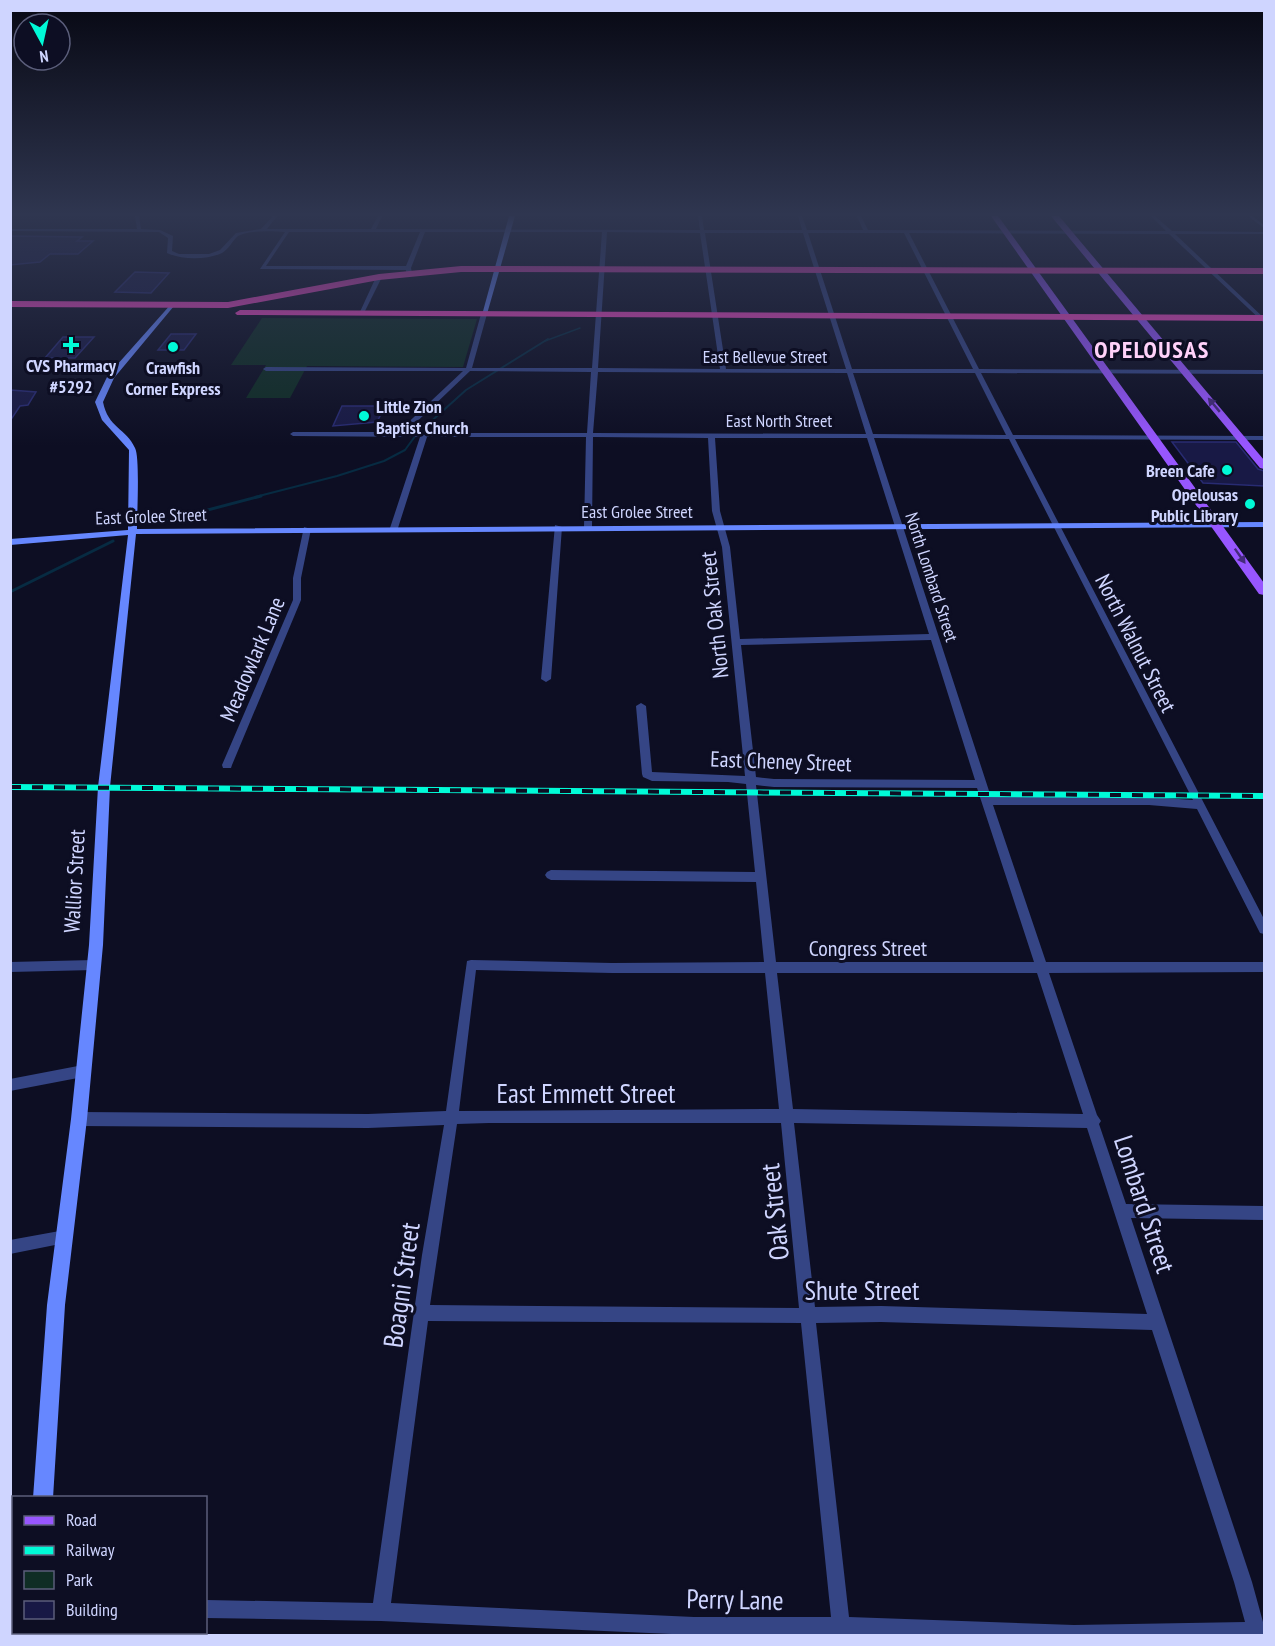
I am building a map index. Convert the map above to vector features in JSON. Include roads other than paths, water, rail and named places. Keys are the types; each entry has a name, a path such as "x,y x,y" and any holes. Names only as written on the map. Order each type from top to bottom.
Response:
{"highway":[{"path":"10,312 228,304 301,293"},
{"path":"274,313 264,305 276,298"},
{"path":"10,304 274,313 1263,319"}],"main road":[{"path":"1051,293 1264,591"},
{"path":"1119,293 1264,466"}],"street":[{"path":"361,314 371,293"},
{"path":"400,434 468,370 490,293"},
{"path":"588,527 586,507 601,293"},
{"path":"713,293 723,370"},
{"name":"North Lombard Street","path":"824,293 985,793"},
{"name":"North Walnut Street","path":"937,293 1264,929"},
{"path":"1235,293 1263,319"},
{"name":"Wallior Street","path":"43,1496 56,1305 79,1119 94,965 105,787 132,541 133,450 127,441 107,423 99,402 111,377 164,308"},
{"name":"East Bellevue Street","path":"266,369 1264,372"},
{"name":"East North Street","path":"293,434 1264,438"},
{"path":"394,528 423,434"},
{"name":"North Oak Street","path":"711,435 720,527 726,547 751,786"},
{"name":"East Grolee Street","path":"10,542 131,531 1264,525"},
{"path":"546,679 558,527"},
{"name":"Meadowlark Lane","path":"227,765 297,600 297,578 307,529"},
{"path":"735,642 934,638"},
{"name":"East Cheney Street","path":"641,706 647,774 652,777 751,786 774,783 1199,805"},
{"name":"Oak Street","path":"751,786 841,1626"},
{"name":"Lombard Street","path":"985,793 1260,1630"},
{"path":"551,875 761,877"},
{"path":"10,967 94,965"},
{"name":"Congress Street","path":"471,965 612,968 1264,967"},
{"name":"Boagni Street","path":"381,1612 471,965"},
{"path":"10,1085 83,1071"},
{"name":"East Emmett Street","path":"79,1119 451,1120 489,1116 788,1116 1094,1121"},
{"path":"1122,1211 1264,1213"},
{"path":"10,1246 65,1237"},
{"name":"Shute Street","path":"422,1313 809,1316 881,1314 1158,1322"},
{"name":"Perry Lane","path":"207,1609 381,1612 694,1626 841,1626 1074,1634 1260,1630"}],"waterway":[{"path":"545,341 580,328"},
{"path":"255,497 337,476 384,461 405,450 416,435 466,390 548,339"},
{"path":"158,523 261,496"},
{"path":"10,592 113,541"}],"railway":[{"path":"10,787 1264,796"}],"place":[{"name":"CVS Pharmacy #5292","path":"71,345"},
{"name":"Crawfish Corner Express","path":"173,347"},
{"name":"Little Zion Baptist Church","path":"364,416"},
{"name":"Breen Cafe","path":"1227,470"},
{"name":"Opelousas Public Library","path":"1250,504"}],"district":[{"name":"OPELOUSAS","path":"1152,349"}]}
